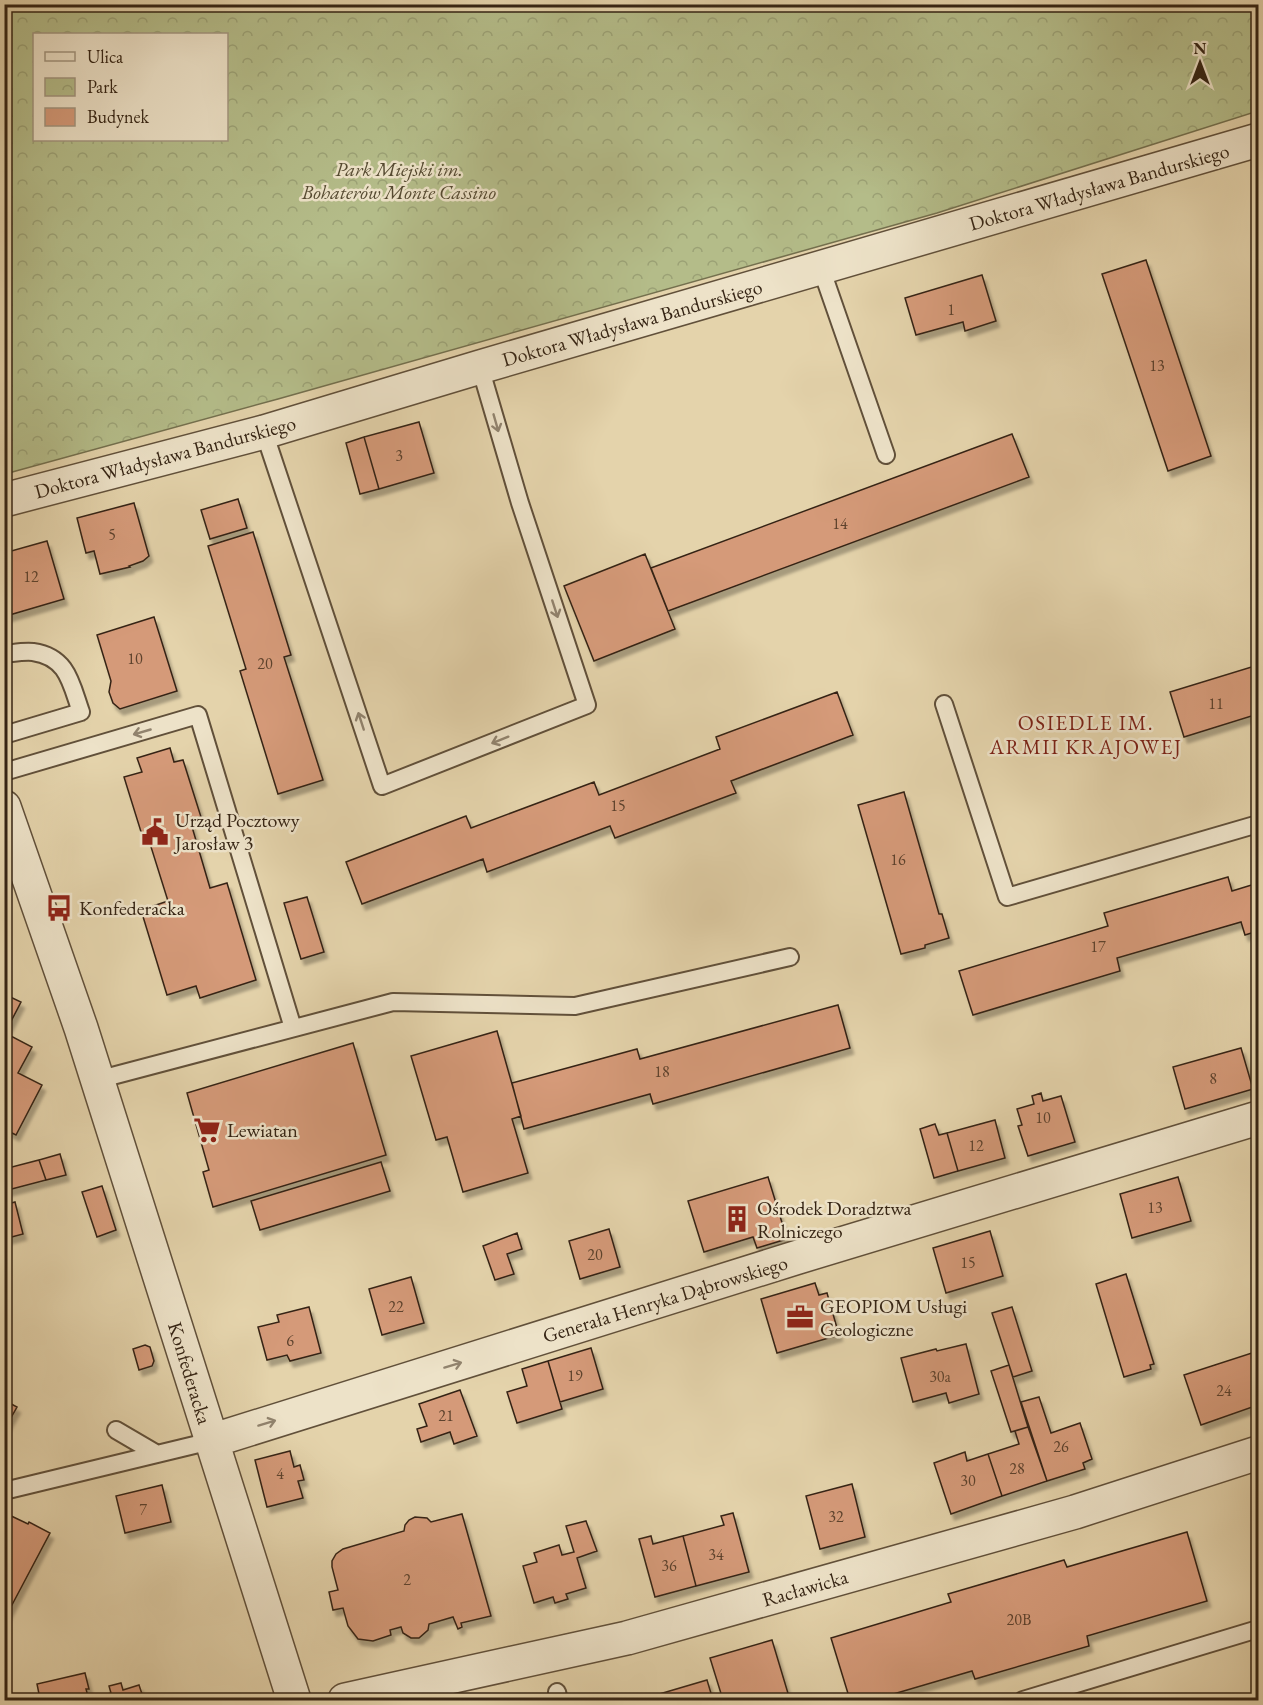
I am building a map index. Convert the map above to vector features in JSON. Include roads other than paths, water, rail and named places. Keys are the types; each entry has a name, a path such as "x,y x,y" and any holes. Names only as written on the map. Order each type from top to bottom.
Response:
{"street":[{"name":"Doktora Władysława Bandurskiego","path":"4,500 264,432 1258,140"},
{"name":"Konfederacka","path":"4,807 97,1080 294,1701"},
{"name":"Generała Henryka Dąbrowskiego","path":"211,1441 795,1258 1258,1118"},
{"name":"Racławicka","path":"345,1701 627,1638 1074,1512 1258,1453"}],"lane":[{"path":"821,268 886,455"},
{"path":"264,432 382,786 587,705 520,503 480,367"},
{"path":"4,654 32,652 52,657 67,672 81,712 4,735"},
{"path":"944,704 1006,897 1258,824"},
{"path":"4,772 198,715 293,1028"},
{"path":"97,1080 393,1002 575,1006 790,957"},
{"path":"116,1430 157,1454"},
{"path":"4,1491 211,1441"},
{"path":"1023,1701 1258,1629"}],"place":[{"name":"Urząd Pocztowy Jarosław 3","path":"155,832"},
{"name":"Konfederacka","path":"59,908"},
{"name":"Lewiatan","path":"207,1130"},
{"name":"Ośrodek Doradztwa Rolniczego","path":"737,1219"},
{"name":"GEOPIOM Usługi Geologiczne","path":"800,1317"}],"district":[{"name":"OSIEDLE IM. ARMII KRAJOWEJ","path":"1086,735"}],"park label":[{"name":"Park Miejski im. Bohaterów Monte Cassino","path":"399,180"}]}
